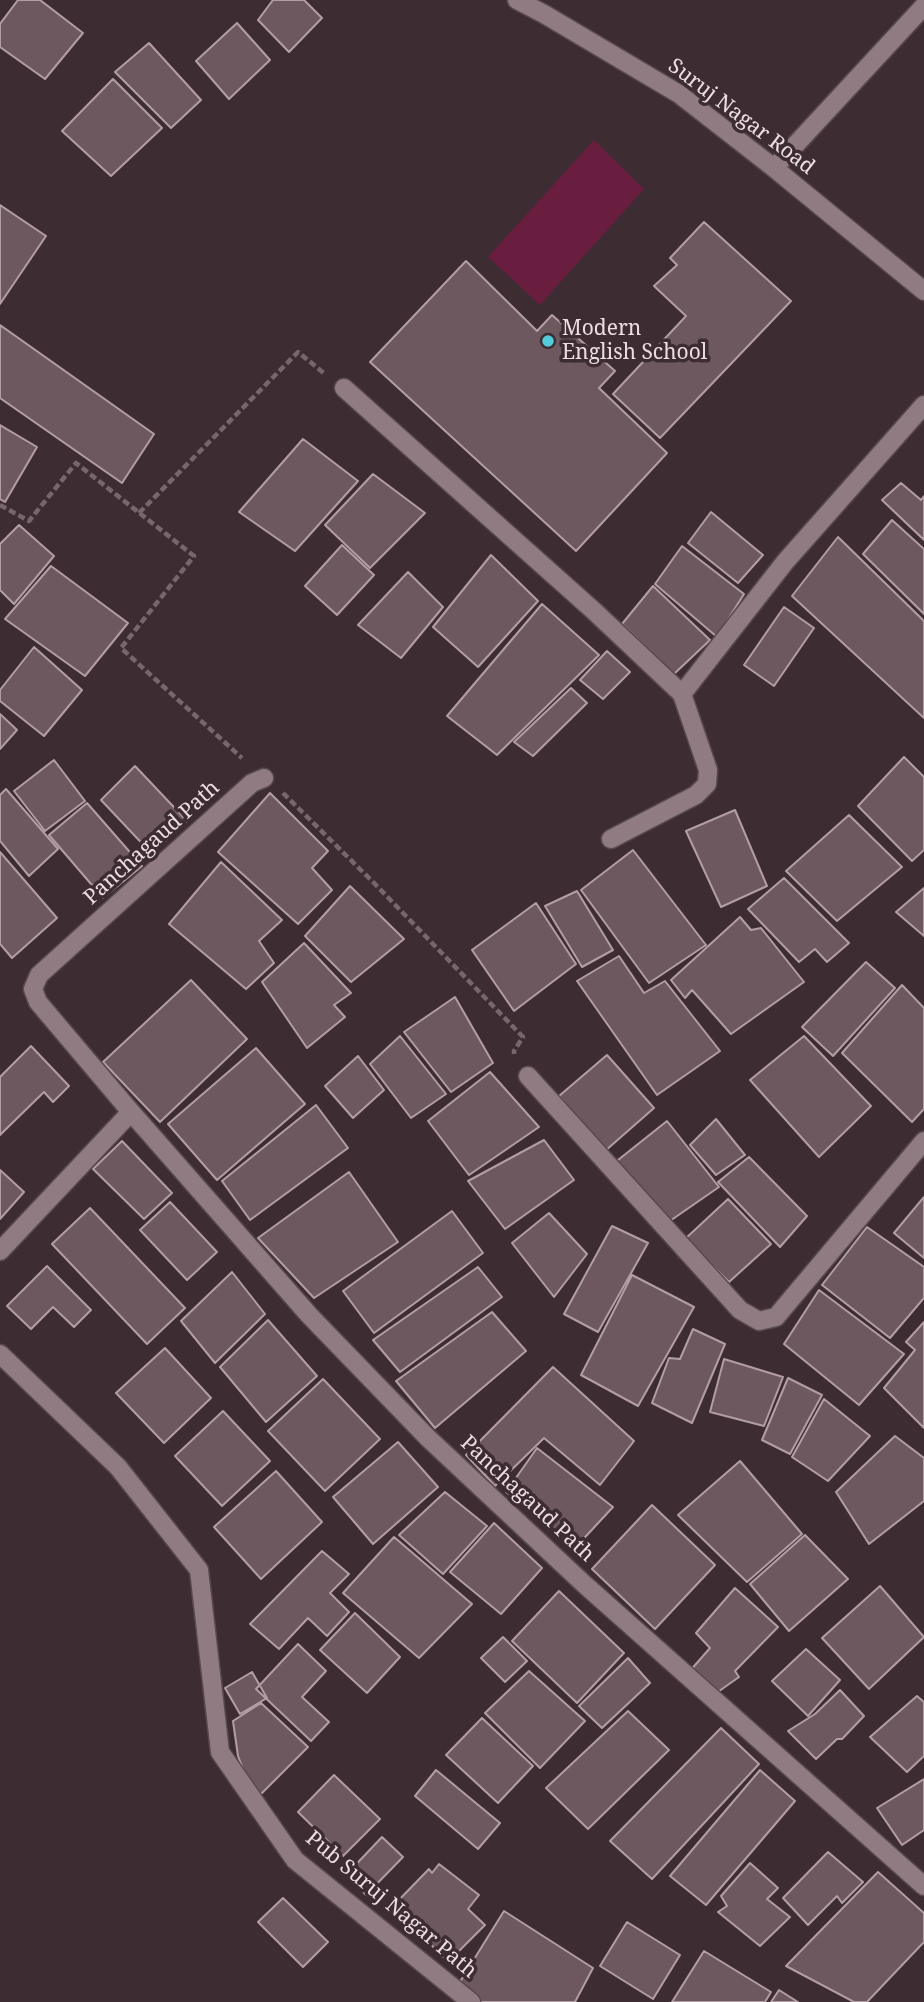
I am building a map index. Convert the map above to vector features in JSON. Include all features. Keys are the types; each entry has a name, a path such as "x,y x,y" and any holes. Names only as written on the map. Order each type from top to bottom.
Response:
{"street":[{"name":"Suruj Nagar Road","path":"517,0 549,7 679,94 775,168 924,291"},
{"path":"775,168 924,6"},
{"path":"344,388 594,611 682,694 708,770 707,784 696,795 611,839"},
{"path":"682,694 785,562 924,405"},
{"name":"Panchagaud Path","path":"264,778 252,783 39,975 33,989 38,1002 309,1315 428,1438 584,1584 924,1886"},
{"path":"528,1076 740,1310 759,1321 776,1317 924,1141"},
{"path":"0,1251 131,1112"},
{"name":"Pub Suruj Nagar Path","path":"0,1354 118,1467 199,1570 220,1752 295,1860 471,2002"}],"path":[{"path":"139,513 298,352 344,388"},
{"path":"0,505 29,521 76,463 194,556 121,648 264,778 273,783 523,1037 514,1051 516,1061 528,1076"}],"shaded area":[{"path":"594,140 644,189 540,305 488,257"}],"building":[{"path":"18,0 40,0 83,33 45,79 0,47 0,24"},
{"path":"273,0 304,0 322,18 289,52 258,20"},
{"path":"237,23 270,60 229,99 196,61"},
{"path":"149,43 201,100 171,128 115,72"},
{"path":"113,79 162,128 111,176 62,131"},
{"path":"0,205 46,236 0,304"},
{"path":"704,222 791,301 660,438 613,394 686,316 654,286 677,265 670,258"},
{"path":"466,261 537,331 552,315 615,371 599,388 667,453 576,551 370,362"},
{"path":"0,325 154,434 122,483 0,398"},
{"path":"0,425 37,447 5,502 0,499"},
{"path":"303,439 358,481 295,551 239,512"},
{"path":"373,474 425,513 370,568 325,525"},
{"path":"901,483 921,500 924,496 924,540 882,500"},
{"path":"711,512 763,555 738,583 688,543"},
{"path":"892,520 924,549 924,614 863,554"},
{"path":"19,525 54,556 14,604 0,590 0,544"},
{"path":"838,537 924,621 924,718 792,596"},
{"path":"342,545 374,575 337,615 305,586"},
{"path":"682,546 744,594 717,637 655,584"},
{"path":"491,555 538,601 478,667 433,627"},
{"path":"51,566 128,623 85,676 5,619"},
{"path":"408,572 443,607 401,658 358,625"},
{"path":"653,586 710,640 674,674 622,624"},
{"path":"542,604 599,655 497,755 447,716"},
{"path":"784,607 814,628 774,686 744,665"},
{"path":"34,647 82,690 44,736 0,701 0,690"},
{"path":"607,651 630,672 603,699 580,680"},
{"path":"571,688 587,703 533,756 514,742"},
{"path":"0,714 17,730 0,749"},
{"path":"904,757 924,777 924,850 912,861 858,806"},
{"path":"54,760 85,801 45,831 14,791"},
{"path":"135,766 187,821 152,854 101,800"},
{"path":"6,789 58,849 29,876 0,841 0,795"},
{"path":"270,793 328,851 312,868 332,890 298,924 218,852"},
{"path":"87,803 142,866 103,898 49,835"},
{"path":"735,810 767,886 721,907 686,831"},
{"path":"849,815 902,867 837,921 786,871"},
{"path":"633,850 706,945 649,983 581,890"},
{"path":"0,852 57,918 12,958 0,944"},
{"path":"221,862 282,920 259,941 274,963 246,989 169,924"},
{"path":"784,878 849,943 827,962 815,949 799,962 748,909"},
{"path":"350,886 404,939 351,982 305,936"},
{"path":"924,888 924,936 896,912"},
{"path":"577,891 613,950 582,967 545,906"},
{"path":"536,903 576,964 514,1011 472,950"},
{"path":"740,917 751,930 761,928 804,982 731,1034 692,990 685,998 671,980"},
{"path":"304,943 351,993 334,1005 345,1017 307,1048 262,982"},
{"path":"619,956 644,993 665,981 720,1051 657,1095 577,981"},
{"path":"866,962 895,988 833,1056 802,1027"},
{"path":"191,980 247,1039 160,1122 103,1062"},
{"path":"902,985 924,1008 924,1109 912,1122 842,1053"},
{"path":"455,997 493,1063 451,1092 404,1032"},
{"path":"400,1036 446,1094 411,1118 370,1064"},
{"path":"804,1036 871,1106 819,1157 750,1080"},
{"path":"31,1046 69,1086 53,1102 44,1092 0,1135 0,1077"},
{"path":"256,1048 305,1104 217,1180 168,1124"},
{"path":"607,1055 654,1108 605,1151 559,1096"},
{"path":"358,1056 384,1090 353,1118 325,1086"},
{"path":"490,1072 539,1127 469,1175 428,1121"},
{"path":"316,1105 348,1148 250,1220 222,1181"},
{"path":"716,1119 745,1155 716,1175 690,1145"},
{"path":"667,1121 719,1187 667,1223 613,1164"},
{"path":"544,1140 574,1180 505,1229 468,1181"},
{"path":"122,1141 172,1193 144,1219 93,1169"},
{"path":"749,1157 807,1216 780,1247 718,1182"},
{"path":"0,1170 24,1192 0,1219"},
{"path":"349,1172 398,1242 314,1298 258,1238"},
{"path":"924,1197 924,1258 894,1233"},
{"path":"728,1199 771,1244 729,1282 685,1239"},
{"path":"170,1202 217,1252 187,1280 140,1230"},
{"path":"90,1208 185,1308 147,1344 52,1244"},
{"path":"452,1211 483,1253 374,1333 343,1291"},
{"path":"549,1213 587,1254 554,1297 512,1243"},
{"path":"612,1226 648,1243 598,1332 564,1314"},
{"path":"867,1227 924,1267 924,1298 890,1338 822,1285"},
{"path":"47,1266 91,1310 74,1327 53,1307 31,1329 7,1306"},
{"path":"478,1267 502,1297 400,1372 373,1340"},
{"path":"232,1272 265,1314 215,1363 181,1321"},
{"path":"632,1275 694,1307 638,1406 581,1375"},
{"path":"819,1290 904,1354 859,1405 784,1344"},
{"path":"492,1312 526,1351 435,1428 396,1381"},
{"path":"268,1320 317,1376 266,1422 220,1367"},
{"path":"924,1322 924,1428 884,1388 915,1350 906,1342"},
{"path":"693,1329 725,1344 692,1423 652,1403 669,1358 680,1359"},
{"path":"165,1348 211,1398 164,1443 116,1393"},
{"path":"724,1359 783,1377 764,1426 710,1412"},
{"path":"553,1367 634,1441 600,1485 544,1438 495,1486 466,1455"},
{"path":"788,1378 822,1395 790,1454 762,1440"},
{"path":"323,1379 380,1439 325,1491 268,1431"},
{"path":"824,1399 870,1436 828,1481 792,1457"},
{"path":"223,1411 270,1461 222,1506 175,1456"},
{"path":"895,1436 924,1458 924,1501 869,1544 836,1492"},
{"path":"398,1442 438,1487 373,1544 333,1497"},
{"path":"537,1448 613,1507 575,1548 506,1492"},
{"path":"740,1461 802,1534 747,1582 678,1515"},
{"path":"276,1471 322,1522 261,1579 214,1527"},
{"path":"445,1492 487,1526 443,1574 399,1535"},
{"path":"652,1505 715,1565 655,1629 592,1569"},
{"path":"494,1523 542,1568 501,1614 450,1572"},
{"path":"805,1535 848,1579 789,1631 750,1584"},
{"path":"394,1537 472,1604 419,1658 343,1593"},
{"path":"322,1551 349,1574 330,1593 349,1612 327,1636 308,1618 279,1649 250,1624"},
{"path":"880,1586 924,1637 869,1689 822,1638"},
{"path":"735,1588 778,1627 735,1671 739,1677 715,1694 689,1672 710,1648 696,1633"},
{"path":"559,1591 624,1653 577,1703 512,1641"},
{"path":"355,1613 400,1657 367,1693 320,1650"},
{"path":"503,1637 527,1661 505,1682 481,1658"},
{"path":"298,1644 326,1671 302,1697 329,1722 311,1741 256,1689"},
{"path":"806,1649 840,1680 808,1716 772,1681"},
{"path":"628,1658 650,1683 602,1728 579,1706"},
{"path":"529,1671 585,1721 540,1768 485,1713"},
{"path":"252,1672 267,1698 240,1714 225,1688"},
{"path":"840,1690 864,1716 842,1739 837,1739 816,1759 788,1731 815,1714"},
{"path":"917,1696 924,1702 924,1756 907,1772 870,1737"},
{"path":"261,1703 308,1747 259,1796 246,1777 238,1756 233,1721"},
{"path":"628,1711 669,1750 588,1829 546,1788"},
{"path":"482,1718 533,1766 498,1803 446,1755"},
{"path":"721,1728 759,1764 652,1879 610,1841"},
{"path":"436,1770 500,1823 478,1849 415,1796"},
{"path":"760,1770 795,1801 706,1905 670,1876"},
{"path":"334,1775 380,1819 343,1856 298,1812"},
{"path":"924,1779 924,1830 902,1845 877,1808"},
{"path":"382,1837 403,1857 366,1895 346,1875"},
{"path":"828,1852 863,1882 842,1903 837,1896 808,1925 783,1898"},
{"path":"750,1863 778,1888 767,1899 790,1917 760,1946 718,1912 727,1906 721,1896"},
{"path":"439,1864 479,1895 468,1909 485,1925 448,1962 393,1906 429,1869 432,1873"},
{"path":"878,1872 924,1913 924,1942 867,2002 854,2002 786,1966"},
{"path":"283,1898 328,1942 303,1967 258,1922"},
{"path":"504,1911 593,1968 575,2002 478,2002 458,1985"},
{"path":"627,1922 680,1955 653,1999 600,1966"},
{"path":"704,1951 771,1992 765,2002 672,2002"},
{"path":"779,1990 798,2002 771,2002"}],"place":[{"name":"Modern English School","path":"548,341"}]}
